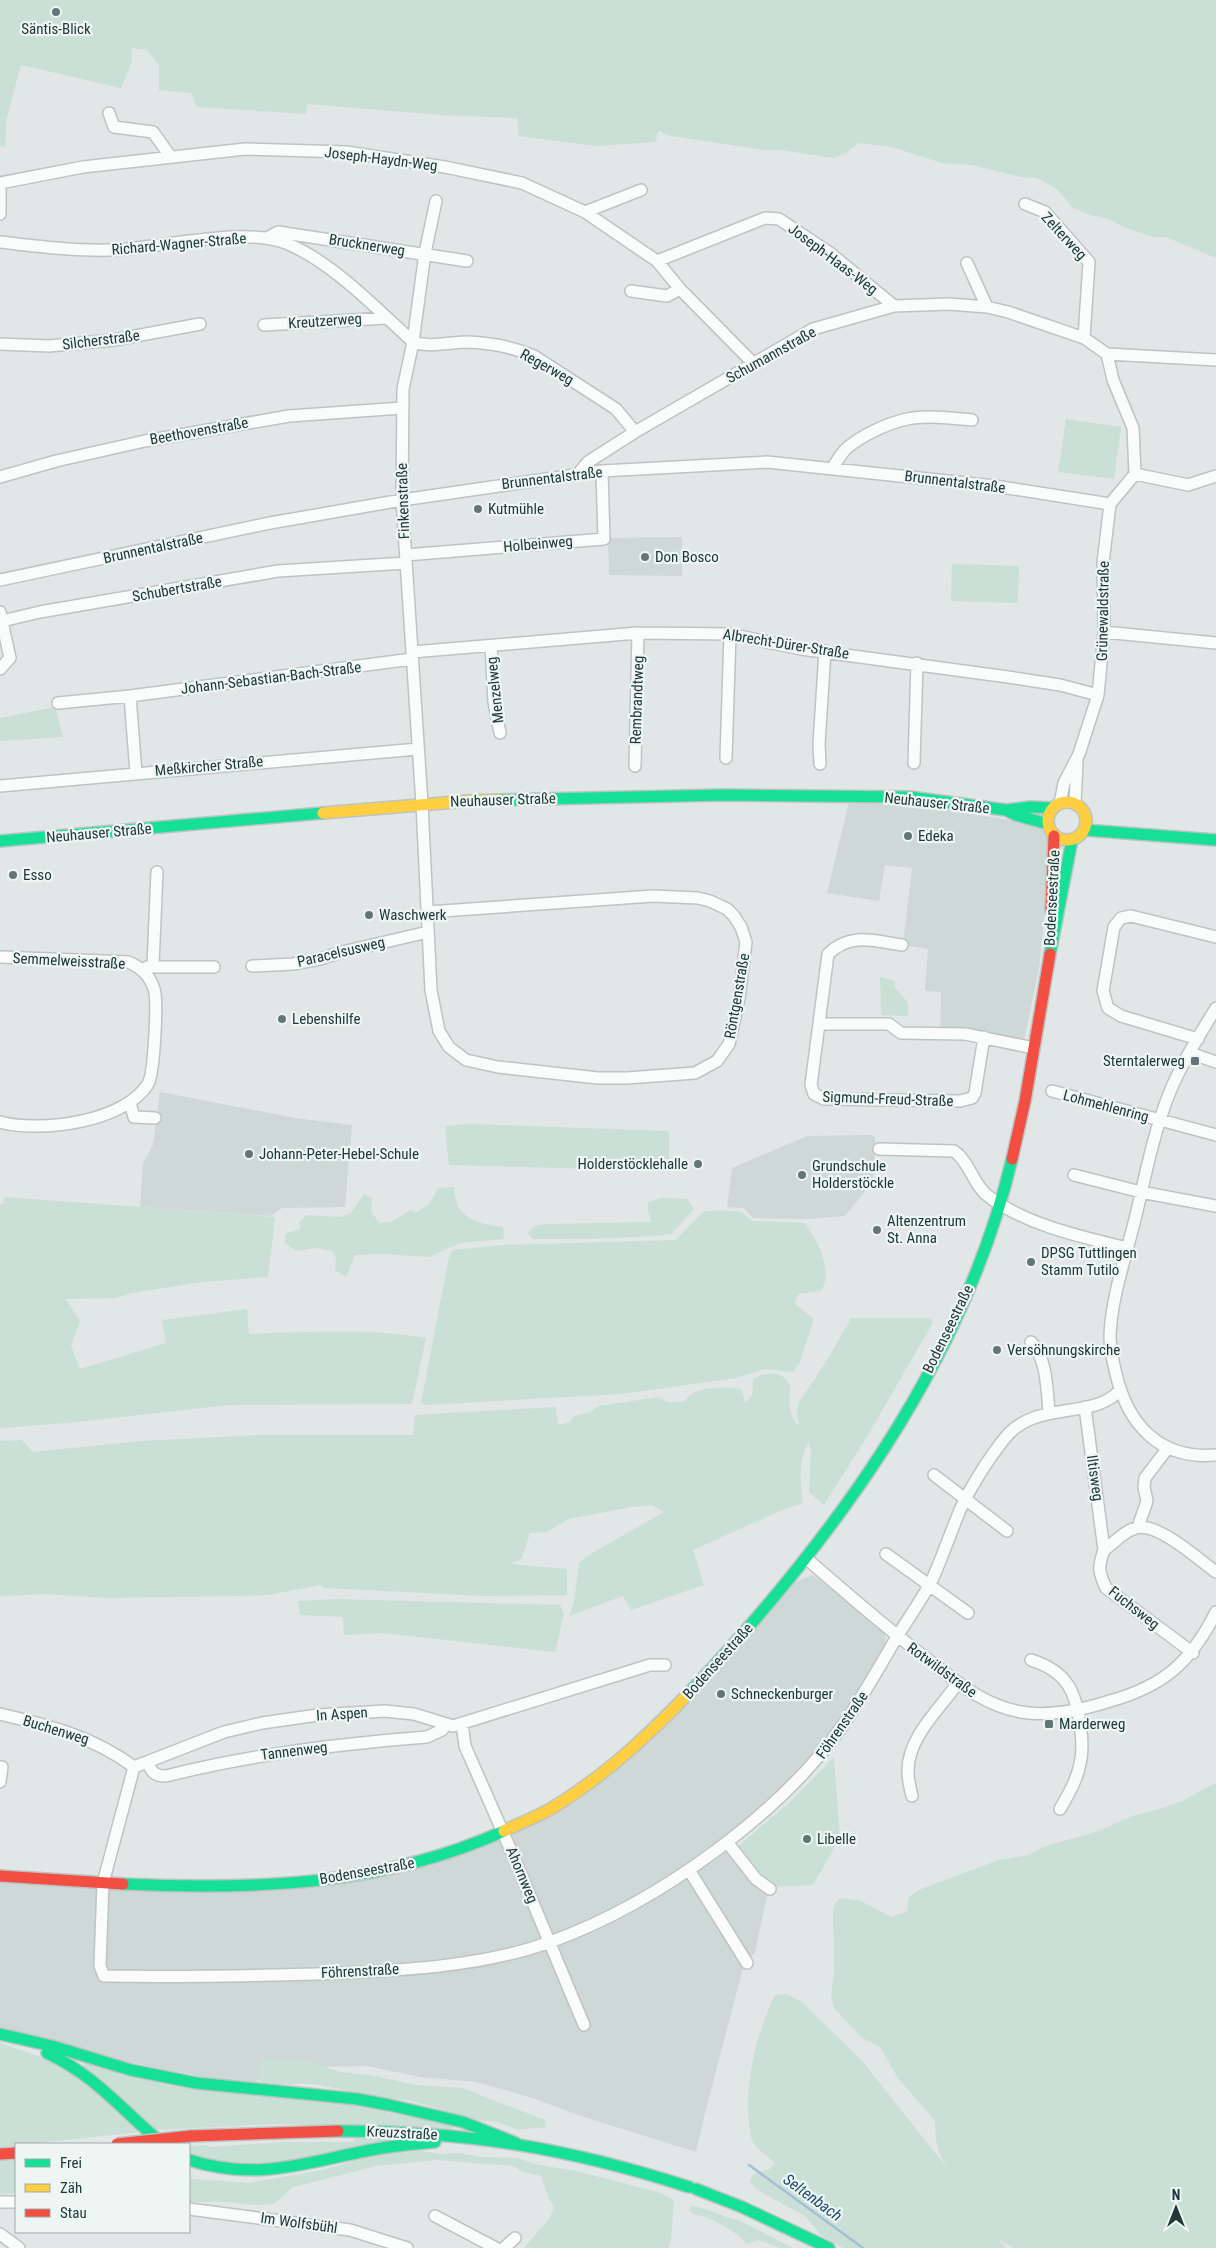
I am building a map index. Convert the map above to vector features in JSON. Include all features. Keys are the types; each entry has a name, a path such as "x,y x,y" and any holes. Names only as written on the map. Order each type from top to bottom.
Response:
{"street":[{"path":"109,113 114,127 153,132 170,156"},
{"name":"Joseph-Haydn-Weg","path":"0,183 83,166 245,149 346,152 445,167 522,183 585,212 657,261 680,289 754,364"},
{"path":"0,183 0,214"},
{"path":"585,212 641,190"},
{"name":"Finkenstraße","path":"422,804 402,500 402,408 403,389 413,342 425,254 436,201"},
{"name":"Zelterweg","path":"1025,204 1045,212 1089,262 1084,338"},
{"name":"Joseph-Haas-Weg","path":"657,261 765,218 779,219 830,253 894,306"},
{"name":"Brucknerweg","path":"267,238 278,232 467,261"},
{"name":"Richard-Wagner-Straße","path":"0,242 110,250 202,239 267,238 287,243 310,255 330,269 413,342"},
{"path":"968,263 987,307"},
{"path":"631,291 667,296 680,289"},
{"name":"Schumannstraße","path":"578,474 588,462 635,432 813,329 894,306 949,304 987,307 1008,312 1084,338 1107,354"},
{"name":"Kreutzerweg","path":"264,325 386,318"},
{"name":"Silcherstraße","path":"0,344 49,346 114,340 200,324"},
{"name":"Regerweg","path":"413,342 422,345 468,342 498,345 522,351 534,356 616,409 635,432"},
{"path":"1110,504 1135,474 1133,428 1113,380 1107,354 1216,360"},
{"name":"Beethovenstraße","path":"0,477 56,461 145,441 279,417 402,408"},
{"path":"832,468 848,446 907,419 972,420"},
{"name":"Brunnentalstraße","path":"0,580 270,523 402,500 602,471 767,462 995,486 1110,504"},
{"name":"Holbeinweg","path":"406,559 604,538 602,471"},
{"path":"1135,474 1188,485 1216,476"},
{"name":"Grünewaldstraße","path":"1056,806 1064,783 1079,754 1098,695 1104,632 1103,563 1110,504"},
{"name":"Schubertstraße","path":"0,669 10,658 1,616 40,612 278,572 406,559"},
{"path":"1104,632 1216,643"},
{"name":"Albrecht-Dürer-Straße","path":"412,655 638,633 730,634 801,649 918,663 1060,685 1098,695"},
{"name":"Rembrandtweg","path":"635,766 638,633"},
{"path":"726,758 730,634"},
{"name":"Menzelweg","path":"491,646 494,702 500,734"},
{"path":"820,764 819,744 826,651"},
{"name":"Johann-Sebastian-Bach-Straße","path":"58,703 130,696 412,655"},
{"path":"914,763 918,663"},
{"path":"130,696 136,773"},
{"name":"Meßkircher Straße","path":"0,786 418,749"},
{"name":"Grünewaldstraße","path":"1075,804 1079,754"},
{"name":"Neuhauser Straße","path":"0,841 422,804 634,796 910,797 1011,813 1048,824"},
{"name":"Röntgenstraße","path":"422,804 431,990 439,1031 449,1047 466,1060 498,1067 570,1076 627,1078 682,1076 696,1073 722,1057 729,1044 739,999 746,942 741,927 734,916 727,909 710,901 698,898 653,896 530,907 428,912"},
{"path":"1085,814 1087,822 1085,830 1080,836 1072,840 1060,839 1054,836 1048,824 1048,818 1056,806 1075,804 1085,814 1096,819 1149,834"},
{"name":"Neuhauser Straße","path":"1011,813 1030,807 1056,806"},
{"path":"1085,830 1216,840"},
{"name":"Bodenseestraße","path":"1048,961 1054,836"},
{"name":"Bodenseestraße","path":"0,1876 190,1887 258,1886 363,1875 425,1861 474,1845 553,1807 594,1779 634,1747 710,1673 807,1559 856,1489 921,1384 977,1268 1016,1145 1048,961 1072,840"},
{"path":"153,965 157,872"},
{"path":"1198,1038 1121,1016 1108,1008 1104,991 1114,927 1120,918 1131,916 1216,937"},
{"name":"Paracelsusweg","path":"252,966 293,964 320,959 428,932"},
{"name":"Sigmund-Freud-Straße","path":"902,945 857,938 838,944 828,954 811,1085 814,1094 824,1099 960,1102 968,1100 975,1093 984,1037"},
{"name":"Semmelweisstraße","path":"0,957 128,962 141,968 155,991 153,1060 150,1082 130,1102 104,1115"},
{"path":"141,968 153,965 214,967"},
{"name":"Lohmehlenring","path":"1216,1008 1175,1082 1160,1120 1127,1248 1112,1316 1110,1338 1120,1390 1125,1404 1135,1420 1167,1449 1191,1455 1216,1455"},
{"path":"819,1024 889,1024 901,1032 965,1034 1034,1048"},
{"path":"1190,1053 1216,1062"},
{"name":"Lohmehlenring","path":"1052,1091 1160,1120"},
{"path":"130,1102 134,1117"},
{"name":"Semmelweisstraße","path":"0,1122 33,1125 58,1124 104,1115 155,1118"},
{"path":"1160,1120 1216,1135"},
{"path":"879,1149 954,1151 965,1161 987,1195 1013,1211 1063,1231 1127,1248"},
{"path":"1074,1175 1141,1192 1216,1206"},
{"path":"1031,1342 1038,1349 1045,1378 1049,1412"},
{"name":"Föhrenstraße","path":"104,1883 100,1966 104,1976 188,1978 361,1972 426,1967 492,1958 550,1942 617,1914 689,1870 727,1842 800,1778 826,1750 862,1696 929,1585 943,1557 966,1498 1009,1434 1025,1422 1049,1412 1107,1402 1120,1390"},
{"name":"Iltisweg","path":"1085,1407 1104,1550"},
{"path":"1138,1527 1147,1501 1144,1487 1146,1478 1167,1449"},
{"path":"934,1475 1007,1531"},
{"path":"1104,1550 1129,1531 1138,1527 1164,1534 1216,1572"},
{"name":"Fuchsweg","path":"1104,1550 1098,1567 1106,1588 1192,1652"},
{"path":"886,1554 968,1613"},
{"name":"Rotwildstraße","path":"807,1559 897,1637 957,1684 984,1700 1020,1712 1048,1713 1078,1709 1134,1695 1176,1670 1211,1634 1216,1612"},
{"path":"1031,1660 1052,1669 1067,1683 1074,1694 1078,1709 1082,1736 1080,1763 1073,1786 1060,1809"},
{"name":"In Aspen","path":"134,1767 224,1732 262,1723 318,1716 385,1711 414,1714 446,1725 462,1724 650,1665 665,1665"},
{"path":"912,1796 908,1772 911,1753 923,1729 957,1684"},
{"name":"Buchenweg","path":"0,1714 40,1723 83,1737 120,1756 134,1767"},
{"name":"Ahornweg","path":"462,1724 465,1746 503,1831 584,2025"},
{"name":"Tannenweg","path":"147,1762 153,1773 157,1776 166,1776 224,1762 287,1751 427,1737 442,1730 446,1725"},
{"path":"0,1767 2,1767 0,1782"},
{"path":"104,1883 134,1767"},
{"path":"727,1842 756,1879 770,1889"},
{"path":"689,1870 747,1963"},
{"path":"0,2034 52,2046 131,2070 196,2083 357,2099 389,2105 463,2122 516,2143"},
{"path":"18,2039 84,2073 104,2088 149,2134 162,2143"},
{"name":"Kreuzstraße","path":"122,2143 191,2136 337,2130 468,2137 516,2143 618,2165 693,2188 750,2210 829,2248"},
{"path":"190,2160 205,2166 224,2169 245,2171 276,2170 382,2148 468,2137"},
{"path":"0,2154 15,2152"},
{"path":"0,2202 15,2202"},
{"name":"Im Wolfsbühl","path":"190,2208 350,2230 407,2248"},
{"path":"435,2216 496,2248"},
{"path":"0,2234 19,2248"},
{"path":"504,2248 515,2238"}],"shaded area":[{"name":"Don Bosco","path":"682,537 682,576 609,575 608,538"},
{"path":"849,802 906,804 1036,824 1051,840 1039,968 1024,1041 940,1033 941,992 925,991 928,949 903,945 912,868 885,865 879,901 827,893"},
{"name":"Johann-Peter-Hebel-Schule","path":"160,1092 295,1118 352,1125 345,1207 282,1208 271,1216 140,1207 143,1164 153,1145"},
{"name":"Grundschule Holderstöckle","path":"871,1135 875,1137 873,1181 845,1216 808,1219 753,1218 743,1208 727,1207 732,1168 807,1136"},
{"path":"813,1575 885,1631 885,1654 822,1745 780,1800 731,1848 768,1892 755,1952 743,1968 696,2152 581,2116 530,2097 476,2082 420,2077 367,2066 320,2067 286,2071 254,2082 210,2078 0,2034 0,1881 239,1890 411,1869 570,1800 788,1585"}],"green space":[{"path":"0,0 1216,0 1216,258 1166,237 1153,237 1124,227 1109,219 1087,214 1072,207 1057,189 1037,178 1021,177 972,165 942,163 892,147 859,143 846,153 834,158 671,136 659,131 655,142 596,146 519,136 517,118 442,115 307,104 306,114 197,107 191,93 159,90 159,65 147,50 132,48 131,64 121,88 21,65 7,117 5,147 0,146"},
{"path":"1066,419 1121,427 1114,479 1058,472"},
{"path":"952,564 1019,566 1018,603 951,601"},
{"path":"55,707 63,737 0,741 0,718"},
{"path":"880,977 894,981 895,987 908,1003 908,1016 881,1015"},
{"path":"471,1124 669,1131 669,1171 449,1165 445,1126"},
{"path":"454,1187 455,1198 463,1213 469,1218 484,1224 503,1227 504,1239 460,1243 429,1257 381,1254 355,1255 346,1277 335,1270 336,1257 332,1251 316,1248 296,1251 285,1243 285,1234 301,1229 299,1222 307,1215 341,1217 351,1213 364,1194 372,1198 371,1211 379,1223 391,1222 410,1210 416,1213 429,1204 438,1188"},
{"path":"4,1197 275,1217 268,1277 202,1282 131,1293 116,1298 65,1299 80,1321 71,1346 80,1369 166,1343 162,1320 247,1309 249,1334 360,1332 426,1338 412,1404 228,1405 68,1423 0,1428 0,1204 3,1204"},
{"path":"660,1198 687,1199 694,1209 671,1234 619,1238 533,1239 528,1233 534,1226 547,1224 652,1222 648,1212 648,1203"},
{"path":"719,1210 741,1212 752,1221 805,1223 819,1247 825,1265 825,1283 821,1291 799,1294 794,1303 814,1319 800,1362 793,1372 765,1369 736,1378 621,1394 425,1405 421,1403 449,1257 453,1250 504,1245 676,1240 703,1212"},
{"path":"851,1318 931,1318 932,1324 868,1435 824,1505 809,1492 811,1452 809,1442 801,1464 803,1503 780,1511 693,1550 704,1585 631,1610 623,1596 569,1616 574,1601 579,1563 587,1556 664,1512 652,1505 631,1507 569,1519 546,1532 530,1533 522,1558 510,1564 567,1569 567,1595 485,1596 324,1588 321,1585 268,1595 106,1598 46,1594 0,1596 0,1441 22,1440 32,1452 141,1441 260,1435 413,1435 415,1415 556,1407 558,1425 570,1422 574,1416 588,1413 599,1406 658,1397 667,1402 684,1402 697,1391 724,1387 742,1390 745,1404 752,1395 753,1379 764,1374 779,1375 788,1381 791,1387 789,1398 791,1413 799,1426 798,1404 829,1357"},
{"path":"337,1599 560,1605 564,1614 555,1652 384,1633 344,1635 343,1617 300,1615 298,1601"},
{"path":"834,1757 840,1838 813,1885 772,1887 738,1846 789,1803"},
{"path":"1216,1783 1216,2248 1014,2248 997,2239 1006,2248 843,2248 822,2236 805,2216 757,2190 750,2182 753,2174 770,2169 775,2163 759,2150 750,2134 748,2107 750,2074 757,2041 768,2010 775,1995 786,1994 801,2001 863,2062 947,2168 940,2155 936,2140 935,2121 898,2078 880,2047 861,2037 834,2008 831,1996 834,1975 833,1907 840,1898 861,1901 891,1917 907,1911 909,1897 921,1889 999,1860 1028,1855 1046,1846 1096,1832 1132,1816 1182,1801"},
{"path":"0,2043 49,2060 80,2076 140,2132 37,2143 15,2143 15,2145 0,2147"},
{"path":"262,2060 303,2060 340,2072 370,2075 416,2085 462,2088 545,2120 546,2127 518,2130 498,2122 478,2120 408,2100 379,2097 315,2084 262,2084 256,2072"},
{"path":"84,2061 323,2100 453,2125 452,2129 278,2124 155,2130 84,2066"},
{"path":"355,2138 414,2140 300,2161 270,2164 241,2164 214,2160 190,2152 190,2146 205,2145 209,2147 286,2142 353,2142"},
{"path":"421,2151 440,2154 458,2153 481,2157 517,2158 539,2165 576,2171 661,2193 674,2200 671,2241 668,2248 524,2248 550,2218 554,2207 549,2199 541,2176 521,2171 514,2166 436,2160 376,2166 293,2187 274,2204 190,2202 190,2177 192,2179 250,2183 322,2170 377,2155"},
{"path":"15,2160 15,2193 0,2194 0,2161"},
{"path":"691,2206 738,2220 793,2248 779,2248 759,2240 747,2244 722,2225 693,2214 689,2210"}],"waterway":[{"name":"Seltenbach","path":"749,2165 863,2248"}],"traffic: fast":[{"path":"500,800 723,795 910,797 1006,810 1016,815 1048,824"},
{"path":"1007,810 1030,807 1053,808"},
{"path":"0,841 323,813"},
{"path":"1085,830 1216,840"},
{"path":"1050,954 1072,840"},
{"path":"687,1695 740,1637 791,1576 840,1513 885,1448 925,1379 961,1309 990,1235 1012,1159"},
{"path":"123,1884 221,1886 269,1884 365,1874 412,1863 458,1849 504,1831"},
{"path":"0,2034 52,2046 131,2070 196,2083 357,2099 389,2105 463,2122 516,2143"},
{"path":"47,2053 65,2062 95,2083 162,2143"},
{"path":"338,2131 429,2134 516,2144 601,2162 689,2187"},
{"path":"190,2160 215,2167 240,2170 263,2169 309,2163 388,2147 435,2142"},
{"path":"696,2189 742,2207 829,2248"}],"traffic: slow":[{"path":"323,813 500,800"},
{"path":"1067,802 1081,807 1086,821 1081,835 1067,840 1053,835 1048,821 1053,807 1067,802"},
{"path":"504,1831 546,1811 589,1784 640,1741 687,1695"}],"traffic: jam":[{"path":"1051,910 1054,836"},
{"path":"1012,1159 1025,1101 1050,954"},
{"path":"0,1876 123,1884"},
{"path":"191,2136 338,2131"},
{"path":"126,2143 191,2136"},
{"path":"0,2154 15,2153"}],"place":[{"name":"Säntis-Blick","path":"56,12"},
{"name":"Kutmühle","path":"478,509"},
{"name":"Don Bosco","path":"645,557"},
{"name":"Edeka","path":"908,836"},
{"name":"Esso","path":"13,875"},
{"name":"Waschwerk","path":"369,915"},
{"name":"Lebenshilfe","path":"282,1019"},
{"name":"Sterntalerweg","path":"1195,1061"},
{"name":"Johann-Peter-Hebel-Schule","path":"249,1154"},
{"name":"Holderstöcklehalle","path":"698,1164"},
{"name":"Grundschule Holderstöckle","path":"802,1175"},
{"name":"Altenzentrum St. Anna","path":"877,1230"},
{"name":"DPSG Tuttlingen Stamm Tutilo","path":"1031,1262"},
{"name":"Versöhnungskirche","path":"997,1350"},
{"name":"Schneckenburger","path":"721,1694"},
{"name":"Marderweg","path":"1049,1724"},
{"name":"Libelle","path":"807,1839"}]}
